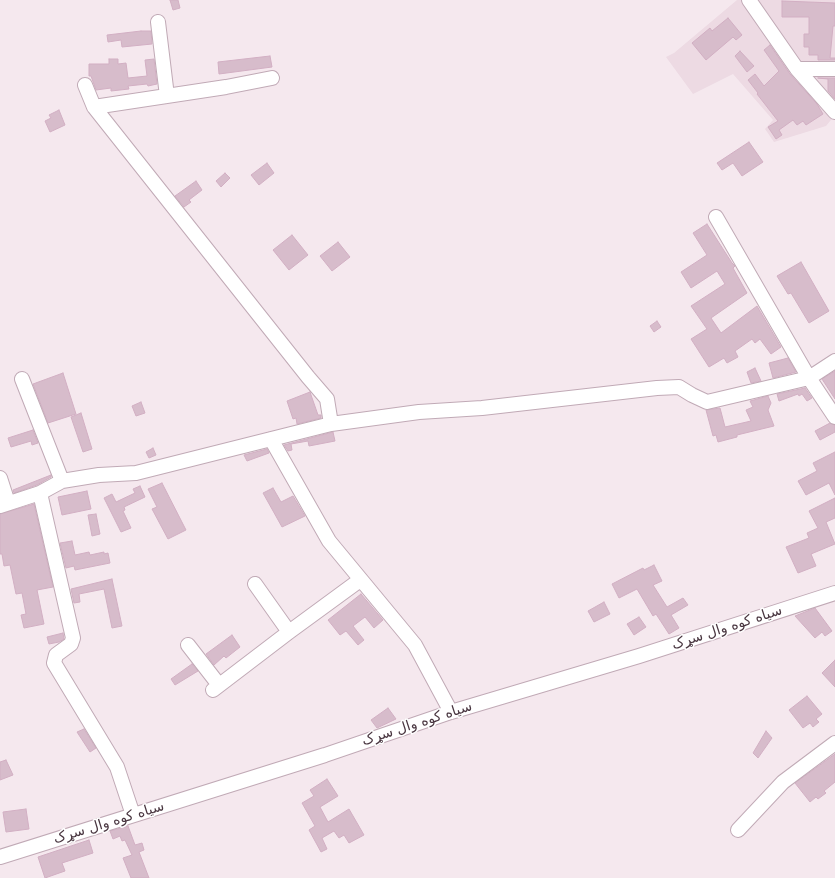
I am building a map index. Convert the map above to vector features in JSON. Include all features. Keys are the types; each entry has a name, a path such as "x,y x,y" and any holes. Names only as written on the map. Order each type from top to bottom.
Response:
{"street":[{"path":"749,0 797,69 835,112"},
{"path":"158,22 167,96"},
{"path":"797,69 835,69"},
{"path":"94,107 226,87 272,78"},
{"path":"85,85 94,107 303,371 327,399 331,424"},
{"path":"716,217 809,378 835,417"},
{"path":"0,478 4,504 40,493 62,481 99,475 136,473 331,424 419,412 482,408 672,387 679,387 707,402 809,378 835,361"},
{"path":"22,379 62,481"},
{"path":"271,439 329,541 415,645 451,712"},
{"path":"40,493 73,638 71,644 56,655 54,663 117,767 133,815"},
{"path":"188,645 216,688 360,580"},
{"path":"255,584 289,632"},
{"name":"سیاه کوه وال سړک","path":"0,857 325,755 451,712 639,656 835,593"},
{"path":"738,830 782,782 835,743"}],"shaded area":[{"path":"737,0 835,0 835,115 826,126 774,142 765,129 773,120 733,74 693,94 666,57 674,53"}],"building":[{"path":"170,0 178,0 180,8 173,10"},
{"path":"782,1 835,3 835,26 833,26 830,58 835,58 835,60 818,60 818,55 809,55 809,47 804,47 804,34 809,34 809,17 782,17"},
{"path":"728,18 742,35 736,40 733,37 706,60 692,43 710,28 712,31"},
{"path":"151,31 152,44 122,47 121,40 108,42 107,35"},
{"path":"770,45 790,74 817,104 823,114 806,125 803,121 797,125 793,120 779,130 782,135 776,139 768,127 778,121 748,80 755,74 764,86 779,71 764,50"},
{"path":"740,51 754,66 747,72 735,56"},
{"path":"270,56 272,67 219,74 218,62"},
{"path":"109,59 118,59 118,64 126,63 128,78 147,76 145,60 154,59 157,84 148,86 147,84 128,86 129,89 111,91 111,88 96,90 91,76 89,76 89,64 109,64"},
{"path":"818,78 835,78 835,99 828,91 828,79"},
{"path":"59,110 65,125 50,132 45,121 51,118 49,115"},
{"path":"749,142 763,162 742,176 733,163 722,170 717,163"},
{"path":"267,163 274,173 259,185 251,175"},
{"path":"225,173 230,178 221,187 216,181"},
{"path":"196,181 202,190 189,200 191,202 184,207 175,196"},
{"path":"707,224 735,266 733,268 747,293 711,318 721,333 757,306 781,347 771,354 760,339 755,343 752,339 735,351 738,357 727,363 724,358 709,367 691,339 707,329 691,306 725,284 717,271 691,288 681,272 707,255 693,233"},
{"path":"292,235 308,255 289,270 273,250"},
{"path":"338,242 350,257 332,271 320,256"},
{"path":"801,262 829,311 809,323 791,293 788,294 777,276"},
{"path":"657,321 661,327 654,332 650,326"},
{"path":"788,358 796,372 773,378 769,363"},
{"path":"755,368 761,381 751,383 747,372"},
{"path":"835,371 835,399 822,379"},
{"path":"63,373 76,414 48,423 33,384"},
{"path":"805,388 812,398 807,401 802,394 799,396 798,394 779,401 777,394"},
{"path":"310,392 318,415 321,415 321,418 297,424 296,418 293,419 287,401"},
{"path":"768,396 771,403 768,410 774,426 737,435 737,437 718,442 716,435 713,436 706,410 720,408 725,427 751,421 746,410 753,407 750,401"},
{"path":"141,402 145,413 136,416 132,406"},
{"path":"81,413 92,449 83,452 71,417"},
{"path":"830,423 835,425 835,432 820,440 815,431"},
{"path":"33,430 38,443 32,445 31,441 11,447 8,438"},
{"path":"333,432 335,441 309,446 308,441 291,444 292,450 288,451 284,445"},
{"path":"153,448 156,455 149,458 146,452"},
{"path":"267,449 269,453 247,461 244,455"},
{"path":"835,452 835,495 829,483 806,495 798,481 817,471 813,463"},
{"path":"51,475 51,477 37,485 14,493 13,490"},
{"path":"162,483 186,530 168,539 152,509 157,507 148,489"},
{"path":"140,486 145,497 124,507 125,510 123,511 131,528 121,532 104,498 112,494 116,502 135,493 133,489"},
{"path":"273,488 281,502 293,496 305,516 282,527 263,493"},
{"path":"87,491 91,509 62,515 58,497"},
{"path":"835,498 835,518 826,522 835,544 811,554 816,566 798,573 786,547 809,538 807,533 818,528 809,511"},
{"path":"34,504 53,587 37,590 44,624 24,628 21,615 26,614 22,593 16,594 10,565 4,566 2,554 0,554 0,514"},
{"path":"96,514 100,534 92,536 88,515"},
{"path":"72,541 75,555 89,552 90,555 104,552 104,554 108,553 110,563 75,570 74,566 66,568 60,543"},
{"path":"654,565 662,581 653,585 667,607 683,598 688,605 671,615 679,628 669,634 656,614 653,616 637,589 619,598 612,584 643,568 644,570"},
{"path":"112,579 122,626 112,628 104,589 79,594 80,602 74,603 71,589"},
{"path":"361,594 383,620 374,628 365,617 353,626 364,640 358,645 346,631 340,635 328,620"},
{"path":"604,602 610,614 594,622 588,611"},
{"path":"815,608 832,631 825,636 822,632 815,638 795,616"},
{"path":"639,617 646,627 634,635 627,624"},
{"path":"63,633 64,639 59,642 49,644 47,637"},
{"path":"232,635 240,647 226,658 224,656 214,665 206,654"},
{"path":"835,660 835,687 822,673"},
{"path":"192,664 198,671 175,685 171,679"},
{"path":"807,696 822,714 816,719 819,722 813,727 810,723 803,728 789,710"},
{"path":"388,708 396,719 377,728 371,720"},
{"path":"84,729 96,748 90,752 77,732"},
{"path":"766,731 772,738 758,758 753,753"},
{"path":"835,754 835,782 824,791 826,793 818,799 816,797 810,802 795,783"},
{"path":"6,760 13,775 0,780 0,762"},
{"path":"327,779 338,796 320,807 328,822 349,809 364,835 349,843 344,835 339,838 334,831 322,838 327,849 321,852 309,830 315,826 302,803 314,796 310,790"},
{"path":"26,809 29,829 6,832 3,812"},
{"path":"128,826 135,845 142,843 144,850 139,852 149,878 131,878 123,858 132,855 125,840 122,841 120,836 113,839 110,831"},
{"path":"89,840 93,853 62,863 65,871 45,878 38,857"}]}
